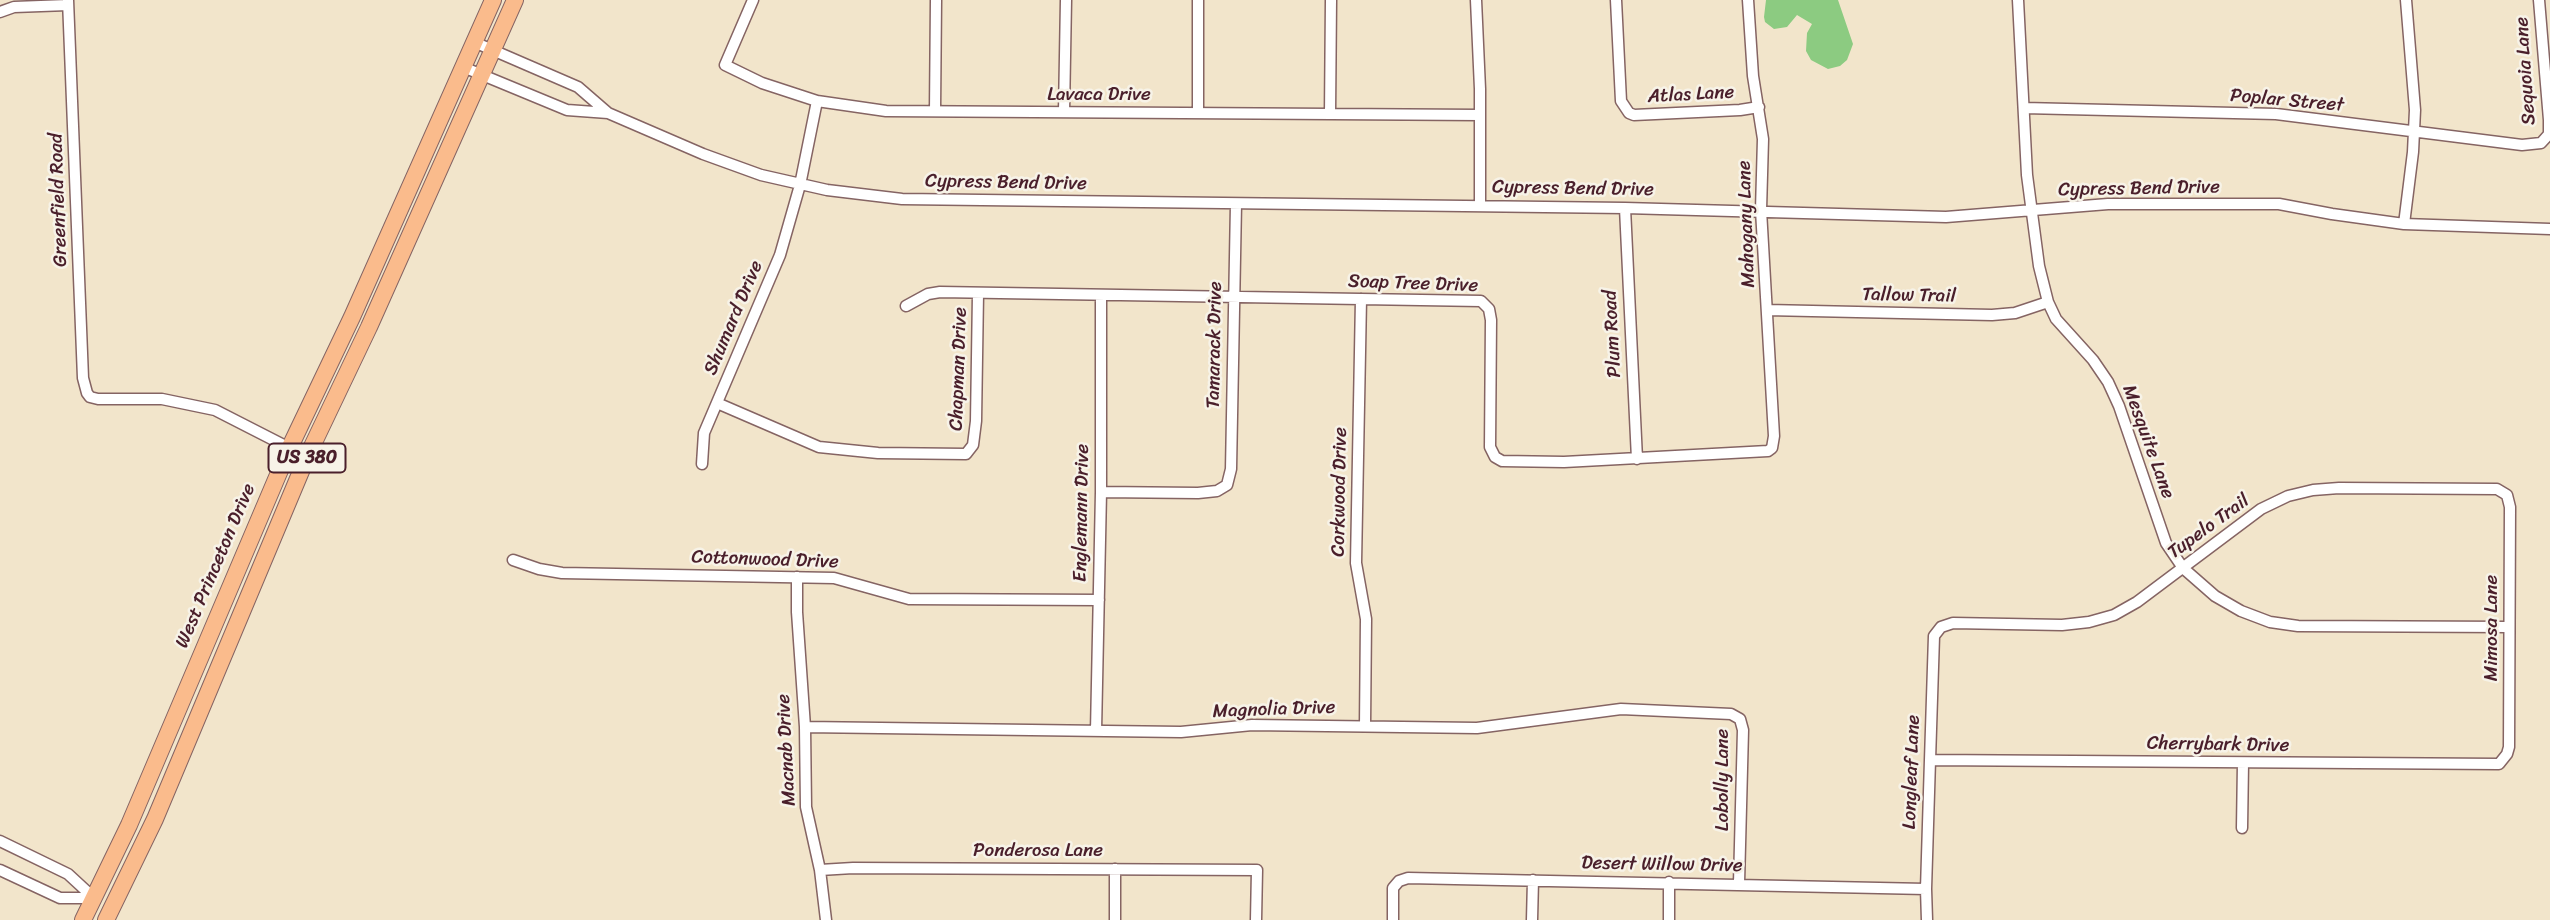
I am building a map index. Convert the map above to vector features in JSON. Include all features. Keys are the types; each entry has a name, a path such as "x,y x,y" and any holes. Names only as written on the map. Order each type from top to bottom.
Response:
{"highway":[{"name":"West Princeton Drive","path":"83,920 129,825 289,449 352,317 492,0"},
{"name":"US 380","path":"106,920 155,819 307,457 369,327 515,0"}],"street":[{"name":"Lavaca Drive","path":"754,0 725,65 762,83 817,102 886,111 1480,115"},
{"path":"935,111 936,0"},
{"path":"1064,112 1066,0"},
{"path":"1198,0 1198,113"},
{"path":"1330,114 1331,0"},
{"path":"1476,0 1480,206"},
{"name":"Atlas Lane","path":"1616,0 1621,101 1625,110 1634,115 1759,107"},
{"name":"Mahogany Lane","path":"1748,0 1753,76 1763,139 1762,210 1774,436 1772,448"},
{"name":"Mesquite Lane","path":"2018,0 2027,175 2039,266 2048,302 2056,319 2093,360 2108,382 2119,406 2166,542 2183,568 2215,596 2241,611 2270,622 2298,626 2509,627"},
{"path":"2404,224 2415,110 2406,0"},
{"name":"Sequoia Lane","path":"2539,0 2549,120 2549,134 2546,139"},
{"path":"0,12 14,7 68,3"},
{"name":"Greenfield Road","path":"68,3 84,387 90,397 162,399 201,406 230,416 289,449"},
{"name":"Cypress Bend Drive","path":"474,42 578,87 608,113 712,158 800,185 902,199 1762,210 1946,217 2108,204 2279,204 2404,224 2550,229"},
{"name":"Cypress Bend Drive","path":"463,67 567,110 608,113"},
{"name":"Shumard Drive","path":"702,464 704,433 780,255 800,185 817,102"},
{"name":"Poplar Street","path":"2024,108 2276,114 2522,145 2541,143 2546,139"},
{"name":"Tamarack Drive","path":"1101,492 1198,493 1217,491 1227,485 1231,469 1236,204"},
{"name":"Plum Road","path":"1625,208 1637,459"},
{"name":"Soap Tree Drive","path":"906,306 928,294 940,292 1471,301 1486,304 1491,320 1489,438 1495,457 1502,461 1637,459 1762,453 1772,448"},
{"name":"Chapman Drive","path":"717,402 819,447 878,453 966,454 973,445 976,421 978,294"},
{"name":"Englemann Drive","path":"1096,731 1101,492 1101,296"},
{"name":"Corkwood Drive","path":"1361,299 1356,563 1366,618 1366,726"},
{"name":"Tallow Trail","path":"1767,310 1992,315 2015,313 2048,302"},
{"path":"289,449 307,457"},
{"name":"Tupelo Trail","path":"1941,627 1953,623 2062,625 2089,622 2114,615 2137,602 2261,509 2288,496 2339,488 2497,489 2507,495"},
{"name":"Mimosa Lane","path":"2504,760 2509,747 2510,507 2507,495"},
{"name":"Cottonwood Drive","path":"513,560 539,569 562,572 834,578 909,599 1099,600"},
{"name":"Macnab Drive","path":"797,577 805,726 806,807 820,870 827,920"},
{"name":"Longleaf Lane","path":"1927,920 1934,636 1941,627"},
{"name":"Magnolia Drive","path":"805,726 1181,733 1252,725 1490,727 1622,709 1731,713 1740,719"},
{"name":"Lobolly Lane","path":"1739,883 1743,730 1740,719"},
{"name":"Cherrybark Drive","path":"1930,760 2492,765 2504,760"},
{"path":"2242,763 2242,828"},
{"path":"0,841 68,874 94,898"},
{"path":"1115,869 1115,920"},
{"path":"0,870 60,898 94,898"},
{"name":"Ponderosa Lane","path":"820,870 1257,870 1256,920"},
{"name":"Desert Willow Drive","path":"1393,920 1393,888 1399,881 1408,878 1926,889"},
{"path":"1532,920 1533,880"},
{"path":"1669,882 1669,920"}],"green space":[{"path":"1766,0 1838,0 1853,44 1847,60 1840,66 1828,69 1811,60 1806,51 1807,33 1812,24 1797,15 1787,27 1774,29 1765,22"}]}
